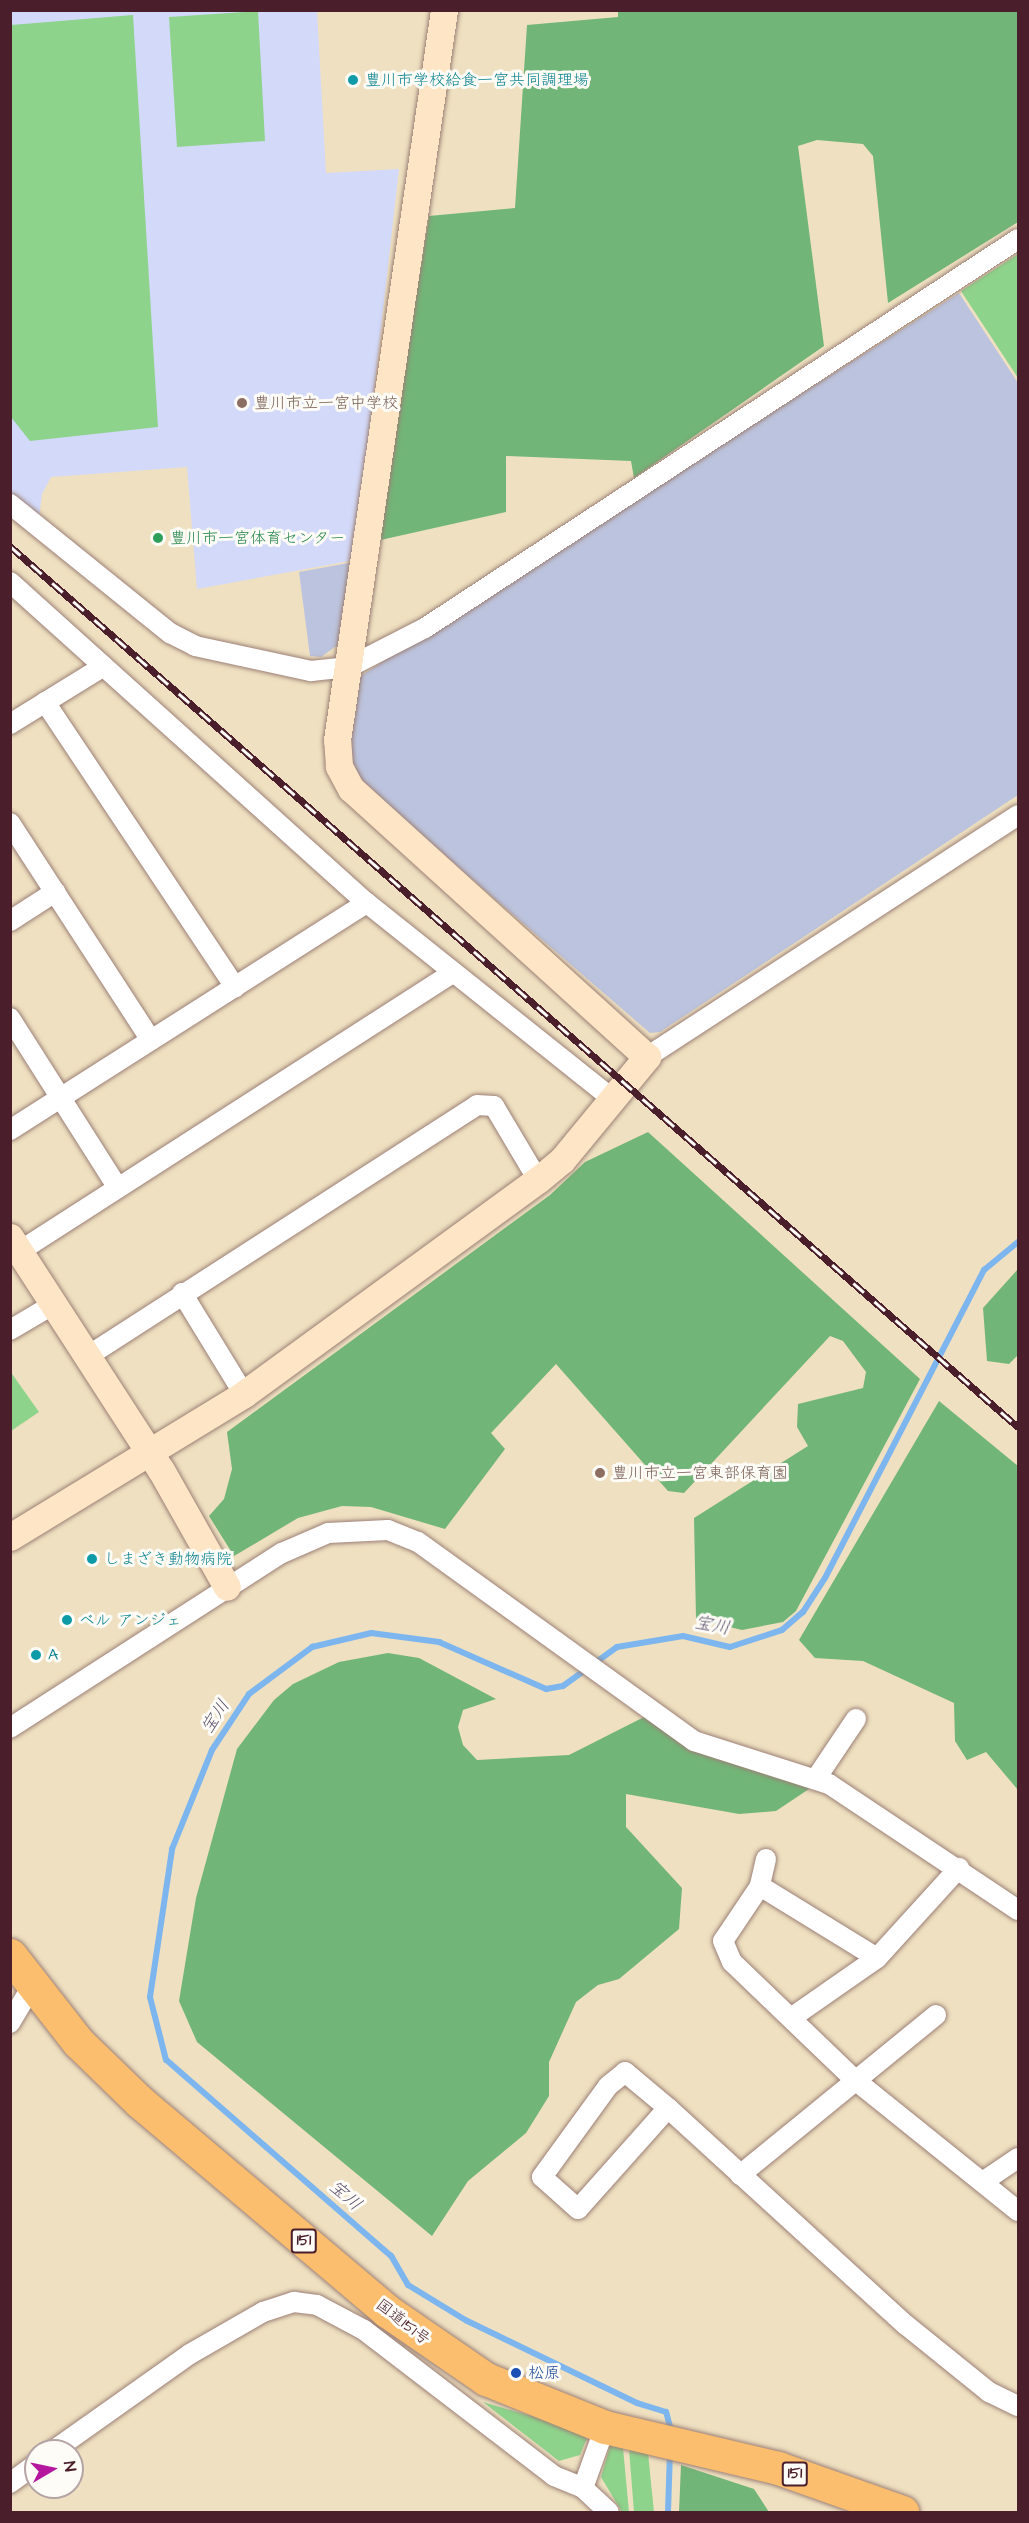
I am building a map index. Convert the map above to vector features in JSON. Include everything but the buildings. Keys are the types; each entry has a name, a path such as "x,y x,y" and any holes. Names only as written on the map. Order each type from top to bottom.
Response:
{"highway":[{"name":"国道151号","path":"10,1955 32,1986 140,2102 395,2317 486,2379 605,2427 778,2468 902,2512"}],"street":[{"path":"444,10 337,753 351,789 528,944 647,1057"},
{"path":"10,504 170,633 195,646 301,669 349,667 425,628 1018,239"},
{"path":"10,582 367,903 451,974 614,1100"},
{"path":"10,724 104,666"},
{"path":"45,702 235,987"},
{"path":"10,1537 151,1454 243,1394 538,1180 614,1100 647,1057 1018,815"},
{"path":"10,823 151,1040"},
{"path":"10,921 55,892"},
{"path":"10,1130 367,903"},
{"path":"227,1587 151,1454 15,1244 118,1188 451,974"},
{"path":"10,1018 118,1188"},
{"path":"88,1356 182,1293 477,1106 494,1106 538,1180"},
{"path":"182,1293 243,1394"},
{"path":"10,1330 54,1304"},
{"path":"10,1728 227,1587 311,1538 361,1528 388,1530 418,1542 694,1741 817,1777 959,1868 1018,1910"},
{"path":"817,1777 856,1719"},
{"path":"766,1859 760,1886 723,1941 732,1962 855,2080 984,2181 1018,2211"},
{"path":"791,2018 877,1958 959,1868"},
{"path":"760,1886 877,1958"},
{"path":"10,2023 32,1986"},
{"path":"740,2175 936,2015"},
{"path":"668,2108 578,2210 542,2177 608,2086 625,2072 668,2108 906,2325 989,2392 1018,2406"},
{"path":"984,2181 1018,2158"},
{"path":"70,2439 190,2354 263,2312 294,2302 317,2305 364,2330 554,2476 583,2488 609,2512"},
{"path":"583,2488 605,2427"},
{"path":"10,2483 24,2473"}],"shaded area":[{"path":"11,11 317,11 326,173 399,169 355,560 197,589 187,467 51,477 42,494 38,526 11,502"},
{"path":"959,293 1018,383 1018,795 660,1032 650,1033 355,778 347,750 359,677"},
{"path":"354,562 339,644 321,657 310,656 299,572"}],"green space":[{"path":"618,10 1018,11 1018,222 888,303 873,156 863,144 817,140 798,146 824,346 634,478 631,461 506,456 506,512 376,541 429,216 515,208 527,25 618,17"},
{"path":"258,11 265,141 177,147 169,17"},
{"path":"133,15 158,427 30,441 10,416 11,25"},
{"path":"1018,254 1018,378 961,291"},
{"path":"648,1132 920,1379 796,1611 783,1622 742,1630 696,1619 694,1518 808,1446 797,1427 798,1404 863,1388 866,1372 843,1341 830,1336 684,1493 668,1491 556,1364 491,1433 505,1449 445,1529 371,1507 342,1506 298,1518 234,1556 209,1516 224,1499 232,1469 227,1432 550,1195 585,1162"},
{"path":"1018,1269 1018,1355 1009,1364 987,1361 983,1308"},
{"path":"10,1371 39,1412 11,1431 10,1431"},
{"path":"939,1401 1018,1466 1018,1790 986,1752 967,1760 955,1741 954,1703 863,1661 815,1658 799,1640"},
{"path":"388,1653 419,1658 496,1699 463,1710 458,1727 463,1745 477,1760 569,1755 646,1716 812,1787 776,1811 739,1814 626,1794 626,1827 682,1888 679,1929 619,1979 598,1985 576,2002 549,2062 549,2096 526,2133 468,2181 432,2236 197,2042 179,2001 196,1898 237,1749 274,1700 293,1684 339,1662"},
{"path":"483,2402 589,2433 580,2455 559,2461"},
{"path":"611,2443 623,2448 629,2512 622,2512 601,2477"},
{"path":"629,2449 648,2453 654,2512 634,2512"},
{"path":"681,2465 754,2489 769,2512 679,2512"}],"waterway":[{"name":"宝川","path":"672,2434 666,2412 637,2403 467,2321 408,2285 391,2256 166,2060 150,1997 172,1849 212,1750 249,1694 312,1647 371,1633 439,1642 546,1689 563,1686 617,1647 683,1636 730,1647 782,1630 803,1612 825,1578 984,1270 1018,1242"},
{"name":"宝川","path":"668,2512 670,2453"}],"railway":[{"path":"10,546 1018,1427"}],"place":[{"name":"豊川市学校給食一宮共同調理場","path":"353,80"},
{"name":"豊川市立一宮中学校","path":"242,403"},
{"name":"豊川市一宮体育センター","path":"158,538"},
{"name":"豊川市立一宮東部保育園","path":"600,1473"},
{"name":"しまざき動物病院","path":"92,1559"},
{"name":"ベル アンジェ","path":"67,1620"},
{"name":"A","path":"36,1655"},
{"name":"松原","path":"516,2373"}]}
